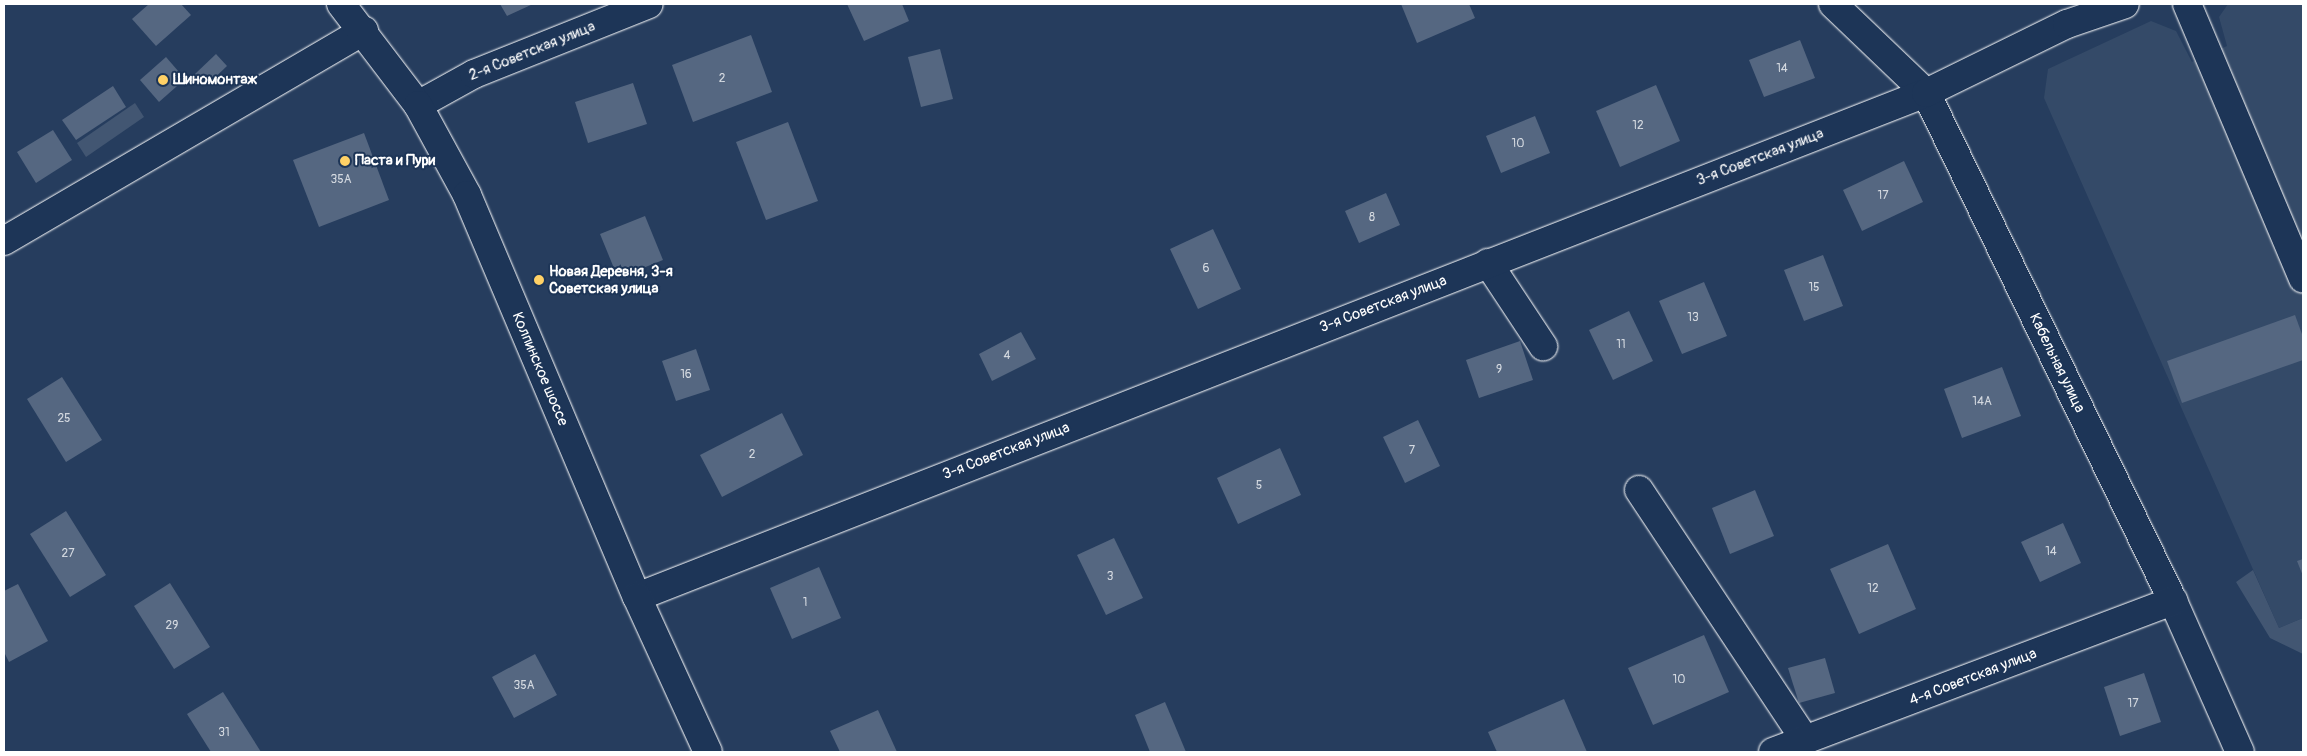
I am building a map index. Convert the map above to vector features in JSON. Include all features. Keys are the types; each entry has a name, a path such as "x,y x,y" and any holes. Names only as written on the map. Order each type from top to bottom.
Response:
{"street":[{"name":"Колпинское шоссе","path":"341,4 364,31 418,105 467,195 637,597 708,752"},
{"name":"2-я Советская улица","path":"418,105 474,74 649,4"},
{"name":"Кабельная улица","path":"1833,4 1926,93 2172,601 2240,752"},
{"name":"3-я Советская улица","path":"637,597 1926,93 2064,14 2125,4"},
{"path":"2188,4 2303,279"},
{"path":"4,241 364,31"},
{"path":"1488,263 1543,346"},
{"path":"1639,490 1805,740"},
{"name":"4-я Советская улица","path":"1773,752 2172,601"}],"shaded area":[{"path":"2228,4 2303,4 2303,618 2279,628 2044,98 2048,69 2151,21 2176,31 2192,62 2227,46 2219,17"},
{"path":"135,103 144,117 86,157 77,143"},
{"path":"2253,570 2279,628 2303,618 2303,654 2270,638 2236,582"}],"building":[{"path":"149,4 181,4 191,15 156,46 132,19"},
{"path":"500,4 533,4 507,16"},
{"path":"847,4 902,4 909,21 864,41"},
{"path":"1401,4 1469,4 1475,18 1417,43"},
{"path":"751,35 772,92 693,122 672,65"},
{"path":"1800,40 1815,78 1764,97 1749,60"},
{"path":"940,49 953,99 921,107 908,57"},
{"path":"216,54 227,66 206,86 195,74"},
{"name":"Шиномонтаж","path":"166,57 185,79 159,102 140,80"},
{"path":"633,83 647,124 588,143 575,102"},
{"path":"1656,85 1680,141 1620,167 1596,111"},
{"path":"113,86 126,107 76,140 62,120"},
{"path":"1535,116 1550,153 1501,173 1486,136"},
{"path":"788,122 818,201 766,220 736,142"},
{"path":"53,130 72,160 36,183 17,152"},
{"path":"364,133 389,200 319,227 293,160"},
{"path":"1904,161 1923,202 1862,231 1843,190"},
{"path":"1386,193 1400,225 1359,243 1345,211"},
{"path":"645,216 663,260 618,278 600,234"},
{"path":"1213,229 1241,289 1198,309 1170,249"},
{"path":"1823,255 1843,306 1804,321 1784,270"},
{"path":"1704,282 1727,336 1682,354 1659,301"},
{"path":"1629,311 1653,361 1613,380 1589,330"},
{"path":"2295,315 2303,337 2303,360 2182,403 2167,361"},
{"path":"1021,332 1036,359 992,381 979,354"},
{"path":"1520,341 1533,380 1479,398 1466,360"},
{"path":"696,349 710,390 676,401 662,361"},
{"path":"2002,367 2021,416 1962,438 1944,389"},
{"path":"62,377 102,440 66,462 27,399"},
{"path":"782,413 803,455 722,497 700,455"},
{"path":"1418,420 1440,466 1405,483 1383,437"},
{"path":"1280,448 1301,495 1238,524 1217,478"},
{"path":"1755,490 1774,536 1730,554 1712,508"},
{"path":"66,511 106,575 70,597 30,534"},
{"path":"2063,523 2081,563 2040,582 2021,542"},
{"path":"1114,538 1143,598 1106,615 1077,555"},
{"path":"1888,544 1916,609 1859,634 1830,569"},
{"path":"2303,559 2303,576 2297,561"},
{"path":"819,567 841,618 792,639 770,588"},
{"path":"170,583 210,647 174,669 134,606"},
{"path":"18,584 48,641 9,662 4,652 4,591"},
{"path":"1704,635 1729,692 1653,725 1628,668"},
{"path":"535,654 557,695 514,718 492,677"},
{"path":"1825,658 1835,693 1799,703 1788,668"},
{"path":"2144,673 2161,722 2120,736 2104,687"},
{"path":"223,692 261,752 211,752 187,714"},
{"path":"1564,699 1587,752 1497,752 1488,732"},
{"path":"1165,702 1186,752 1150,752 1135,715"},
{"path":"878,710 897,752 840,752 830,731"}],"place":[{"name":"Шиномонтаж","path":"163,80"},
{"name":"Паста и Пури","path":"345,161"},
{"name":"Новая Деревня, 3-я Советская улица","path":"539,280"}]}
